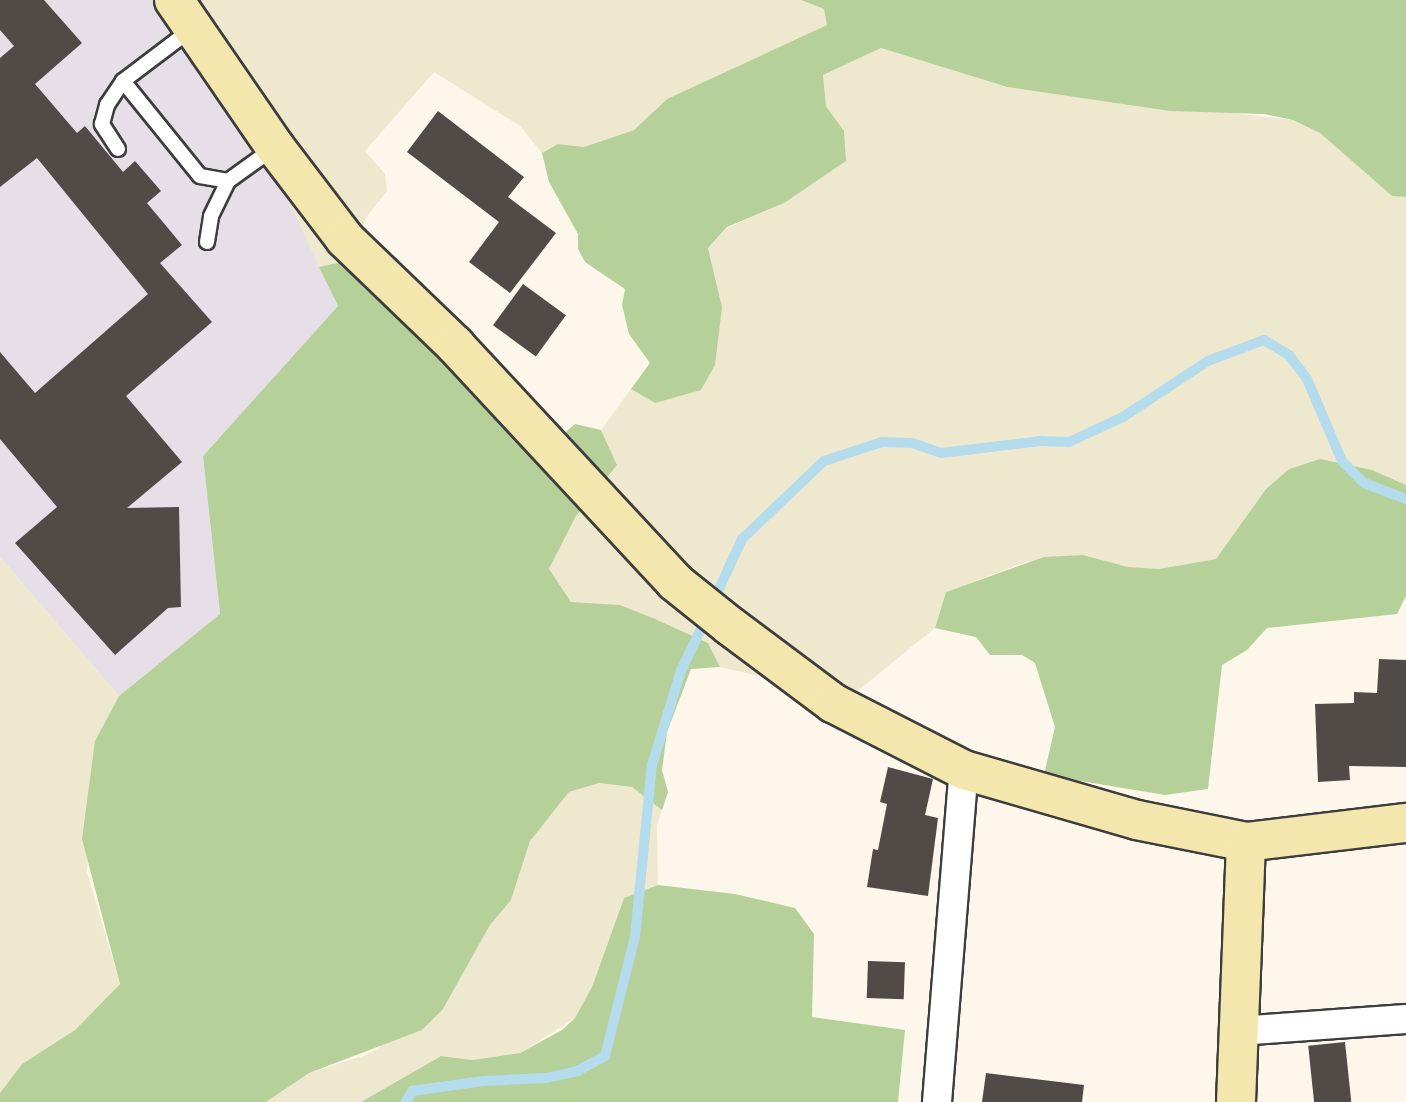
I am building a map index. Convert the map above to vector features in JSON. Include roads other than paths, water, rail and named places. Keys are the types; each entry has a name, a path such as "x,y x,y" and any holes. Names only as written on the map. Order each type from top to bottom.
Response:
{"main road":[{"path":"184,13 275,147 345,239 455,345 676,582 833,703 964,770 1137,820 1246,842 1406,823"},
{"path":"1236,1102 1246,842"}],"street":[{"path":"937,1102 964,770"},
{"path":"1238,1031 1406,1018"}],"lane":[{"path":"118,149 104,130 101,115 123,81 184,13"},
{"path":"123,81 200,176 228,181"},
{"path":"207,243 211,216 228,181 275,147"}],"waterway":[{"path":"712,604 742,539 824,461 882,442 912,443 941,453 1040,441 1069,442 1123,417 1208,361 1264,340 1289,355 1307,379 1342,461 1364,483 1406,499"},
{"path":"406,1102 412,1091 483,1081 547,1078 577,1071 605,1056 635,937 652,765 681,671 706,618"}]}
